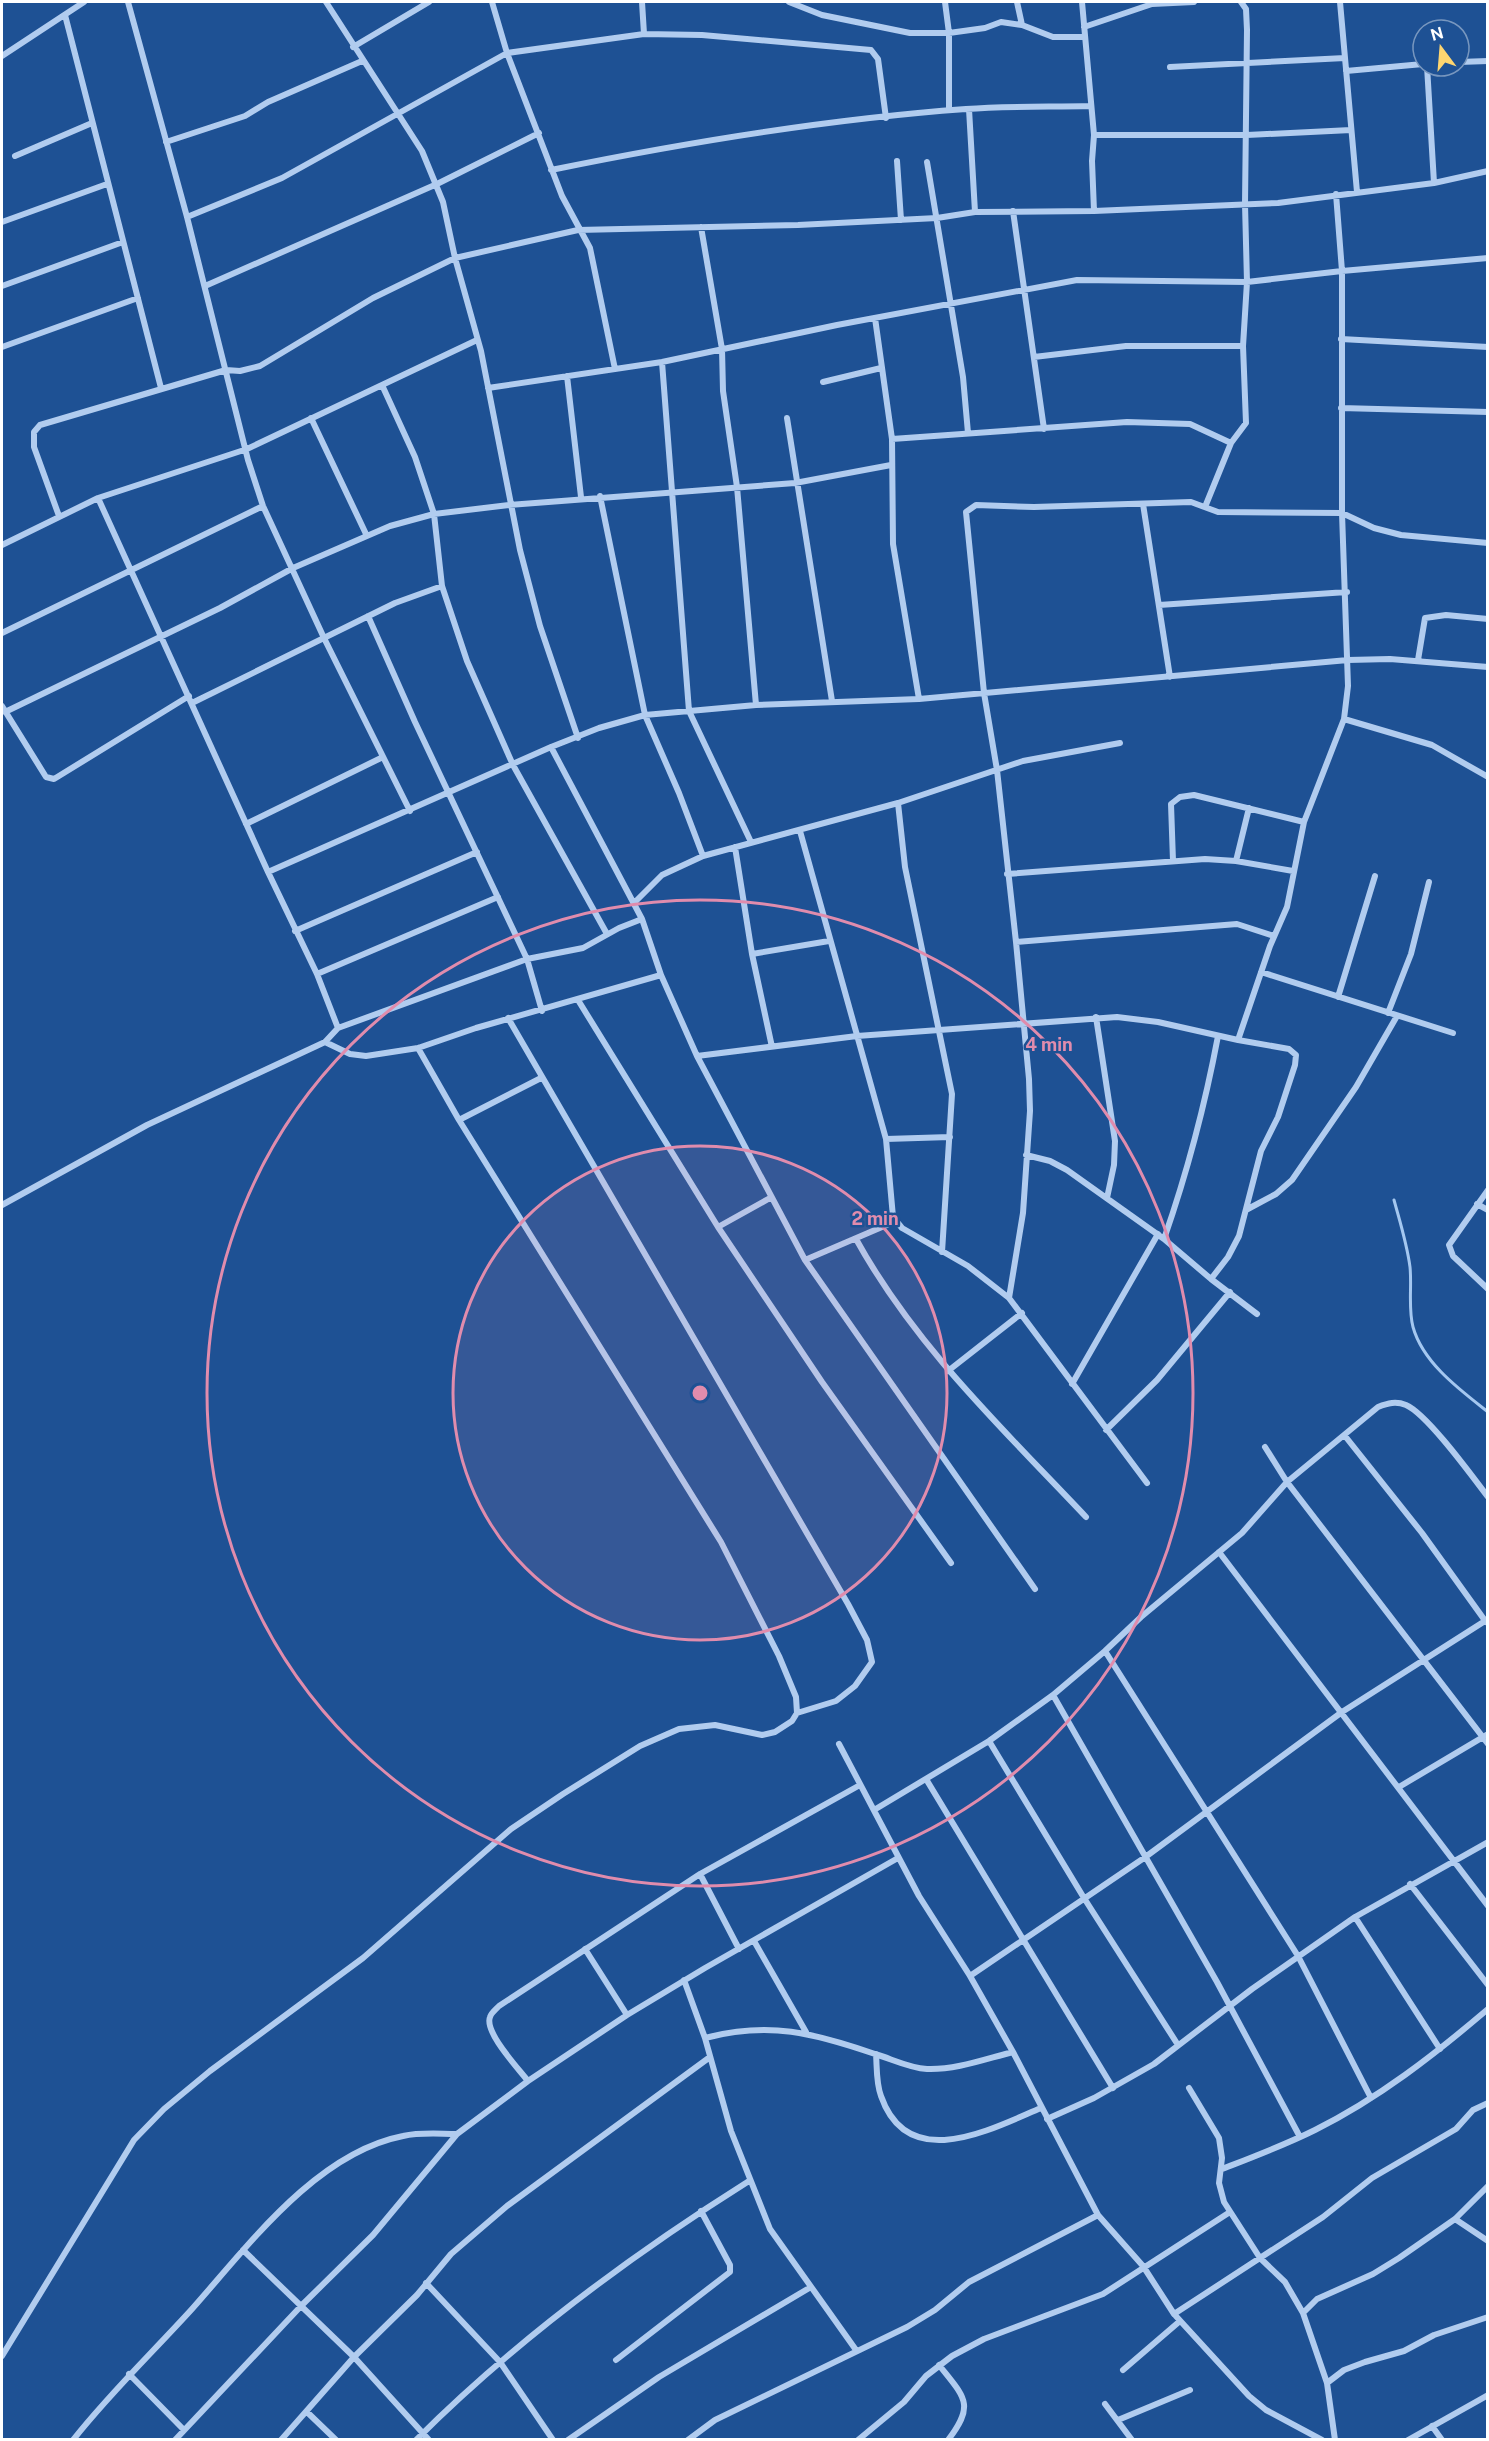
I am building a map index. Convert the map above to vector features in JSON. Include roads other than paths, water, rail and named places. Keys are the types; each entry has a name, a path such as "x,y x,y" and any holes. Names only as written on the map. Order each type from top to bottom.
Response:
{"street":[{"path":"2,56 84,2"},
{"path":"128,2 263,506 324,638 410,811"},
{"path":"353,47 429,2"},
{"path":"492,2 507,53 551,170 578,230 590,248 615,369"},
{"path":"642,2 644,34"},
{"path":"789,2 822,15 910,33 949,33 985,28 1001,22 1023,25 1053,37 1085,37"},
{"path":"945,2 949,33 949,110"},
{"path":"1017,2 1023,25"},
{"path":"1082,2 1094,135 1092,161 1094,211"},
{"path":"1084,27 1152,4 1194,2"},
{"path":"1205,507 1231,443 1246,423 1243,346 1247,282 1246,9 1241,2"},
{"path":"1246,9 1252,2"},
{"path":"1340,2 1357,192"},
{"path":"329,3 353,47 422,151 437,184 477,340 510,505 540,626 578,738"},
{"path":"65,15 161,388"},
{"path":"187,217 282,178 507,53 644,34 702,35 871,50 878,59 886,118"},
{"path":"1170,67 1345,58"},
{"path":"166,142 245,116 268,102 362,61"},
{"path":"1471,62 1488,61"},
{"path":"1346,71 1411,65"},
{"path":"1428,78 1434,183"},
{"path":"551,170 633,153 949,110 1090,106"},
{"path":"969,108 975,212"},
{"path":"15,156 92,123"},
{"path":"1094,135 1247,135 1351,130"},
{"path":"205,286 437,184 539,133"},
{"path":"897,161 901,220"},
{"path":"927,162 951,304 968,434"},
{"path":"59,516 33,441 34,432 40,425 226,369 240,371 260,366 373,298 455,258 578,230 937,219 975,212 1094,211 1278,203 1434,183 1488,171"},
{"path":"2,222 107,184"},
{"path":"1238,1040 1260,972 1287,907 1304,822 1344,719 1348,660 1347,592 1342,513 1342,271 1336,194"},
{"path":"1013,211 1044,429"},
{"path":"701,227 722,349 723,391 737,487 756,705"},
{"path":"2,286 123,242"},
{"path":"488,388 662,362 875,318 1077,280 1247,282 1488,258"},
{"path":"2,347 138,298"},
{"path":"875,318 892,439 893,544 919,699"},
{"path":"1341,339 1488,347"},
{"path":"2,545 98,498 247,449 477,340"},
{"path":"1034,357 1126,346 1243,346"},
{"path":"662,362 670,491 689,711 751,842"},
{"path":"823,382 881,368"},
{"path":"567,376 581,497"},
{"path":"382,385 415,457 434,514 442,586 467,661 513,765 607,934"},
{"path":"1341,408 1488,411"},
{"path":"311,418 366,534"},
{"path":"787,418 795,483 832,701"},
{"path":"892,439 1127,422 1190,424 1231,443"},
{"path":"442,586 368,616 191,700 54,779 46,777 3,709 161,637 293,568 366,534 434,514 581,497 795,483 891,465"},
{"path":"600,496 645,715 703,856"},
{"path":"98,498 295,931 317,974 338,1028"},
{"path":"1009,1298 1023,1213 1030,1111 1025,1025 1016,942 997,770 984,693 966,512 969,507 1191,502 1218,512 1342,513 1374,528 1401,535 1488,543"},
{"path":"1143,504 1170,677"},
{"path":"2,633 263,506"},
{"path":"1159,605 1347,592"},
{"path":"1418,660 1422,622 1425,618 1446,615 1488,619"},
{"path":"368,616 448,794 527,959 542,1011"},
{"path":"268,872 551,747 599,728 645,715 756,705 919,699 1348,660 1418,660 1488,667"},
{"path":"1344,719 1432,745 1488,777"},
{"path":"634,903 662,875 703,856 898,803 1042,757 1120,743"},
{"path":"551,747 642,919 661,975 697,1056 770,1198 805,1260 1035,1589"},
{"path":"246,824 383,757"},
{"path":"1173,861 1171,804 1174,800 1186,795 1304,822"},
{"path":"898,803 905,867 951,1088 942,1252"},
{"path":"1236,861 1249,808"},
{"path":"800,831 886,1139 892,1210 896,1221 902,1228 968,1266 1009,1298 1147,1483"},
{"path":"735,847 752,954 772,1047"},
{"path":"295,931 477,852"},
{"path":"1007,874 1173,861 1236,861 1293,872"},
{"path":"1338,997 1375,876"},
{"path":"1388,1013 1411,954 1429,882"},
{"path":"317,974 498,897"},
{"path":"2,1205 147,1125 325,1042 338,1028 527,959 583,948 607,934 642,919"},
{"path":"1016,942 1237,924 1274,936"},
{"path":"752,954 829,941"},
{"path":"1260,972 1454,1034"},
{"path":"325,1042 350,1053 366,1056 418,1048 508,1018 542,1011 661,975"},
{"path":"578,999 718,1227 822,1382 951,1563"},
{"path":"1246,1210 1276,1194 1292,1180 1356,1087 1396,1016"},
{"path":"697,1056 856,1036 1025,1025 1096,1017 1128,1017 1289,1049 1296,1055 1295,1065 1278,1117 1261,1151 1233,1249 1211,1279"},
{"path":"1096,1017 1114,1141 1114,1165 1107,1198"},
{"path":"508,1018 867,1640 872,1662 855,1686 836,1701 797,1713"},
{"path":"1072,1384 1161,1236 1204,1110 1218,1036"},
{"path":"2,2356 134,2140 173,2101 363,1958 511,1829 631,1752 679,1729 697,1726 715,1725 762,1735 775,1732 792,1721 797,1713 796,1697 779,1656 721,1542 459,1120 418,1048"},
{"path":"459,1120 541,1078"},
{"path":"886,1139 950,1137"},
{"path":"1026,1155 1062,1167 1161,1236 1211,1279 1257,1314"},
{"path":"1488,1190 1449,1245 1453,1256 1488,1289"},
{"path":"718,1227 770,1198"},
{"path":"1477,1204 1488,1210"},
{"path":"805,1260 896,1221"},
{"path":"856,1239 892,1299 948,1371 1086,1517"},
{"path":"1107,1430 1157,1380 1230,1292"},
{"path":"948,1371 1022,1313"},
{"path":"874,1810 989,1741 1053,1695 1219,1552 1260,1514 1287,1482 1378,1407 1388,1402 1408,1406 1437,1436 1488,1497"},
{"path":"970,1976 1144,1858 1342,1712 1487,1621 1422,1533 1345,1436"},
{"path":"1265,1447 1287,1482 1422,1660 1485,1736 1488,1744"},
{"path":"1219,1552 1488,1906"},
{"path":"1105,1652 1298,1956 1371,2098"},
{"path":"1053,1695 1230,2005 1300,2137"},
{"path":"1399,1787 1485,1736"},
{"path":"989,1741 1084,1898 1178,2045"},
{"path":"839,1744 919,1896 970,1976 1013,2052 1098,2215 1122,2246 1143,2266 1174,2314 1249,2396 1272,2414 1322,2439"},
{"path":"926,1779 1113,2088"},
{"path":"528,2081 494,2037 489,2025 490,2015 510,1998 700,1874 860,1785"},
{"path":"1047,2119 1113,2088 1154,2064 1230,2005 1355,1917 1488,1842"},
{"path":"175,2439 302,2305 373,2235 457,2134 528,2081 627,2015 739,1948 898,1858"},
{"path":"700,1874 739,1948"},
{"path":"1410,1884 1488,1986"},
{"path":"1355,1917 1440,2049"},
{"path":"754,1941 806,2032"},
{"path":"585,1949 627,2015"},
{"path":"684,1980 705,2038 749,2181 770,2229 856,2350"},
{"path":"1222,2169 1300,2137 1371,2098 1440,2049 1488,2009"},
{"path":"705,2038 767,2028 806,2032 905,2065 928,2069 954,2066 1013,2052"},
{"path":"876,2054 879,2087 884,2103 895,2121 917,2135 937,2140 968,2137 1041,2108"},
{"path":"281,2439 444,2261 507,2206 710,2057"},
{"path":"1189,2088 1215,2128 1221,2150 1221,2192 1230,2211 1260,2258 1285,2283 1303,2313 1327,2383 1335,2439"},
{"path":"1174,2314 1323,2217 1372,2178 1456,2128 1473,2110 1488,2103"},
{"path":"73,2439 129,2374 243,2250 309,2185 343,2162 392,2139 415,2134 457,2134"},
{"path":"416,2439 546,2323 701,2211 749,2181"},
{"path":"1303,2313 1317,2299 1373,2274 1455,2219 1488,2186"},
{"path":"616,2360 730,2272 730,2265 701,2211"},
{"path":"858,2439 904,2402 939,2365 984,2339 1102,2294 1230,2211"},
{"path":"688,2439 715,2420 921,2319 969,2282 1098,2215"},
{"path":"1455,2219 1488,2241"},
{"path":"243,2250 354,2357 429,2439"},
{"path":"426,2283 500,2362 553,2439"},
{"path":"568,2439 659,2377 811,2287"},
{"path":"1327,2383 1344,2370 1404,2351 1434,2335 1488,2317"},
{"path":"1123,2370 1180,2321"},
{"path":"939,2365 964,2397 966,2404 966,2413 948,2439"},
{"path":"129,2374 184,2430"},
{"path":"1118,2420 1190,2390"},
{"path":"1408,2439 1488,2395"},
{"path":"1106,2404 1132,2439"},
{"path":"307,2412 336,2439"},
{"path":"1431,2426 1442,2439"}],"waterway":[{"path":"1394,1200 1409,1258 1410,1305 1413,1327 1418,1340 1444,1375 1488,1412"}]}
